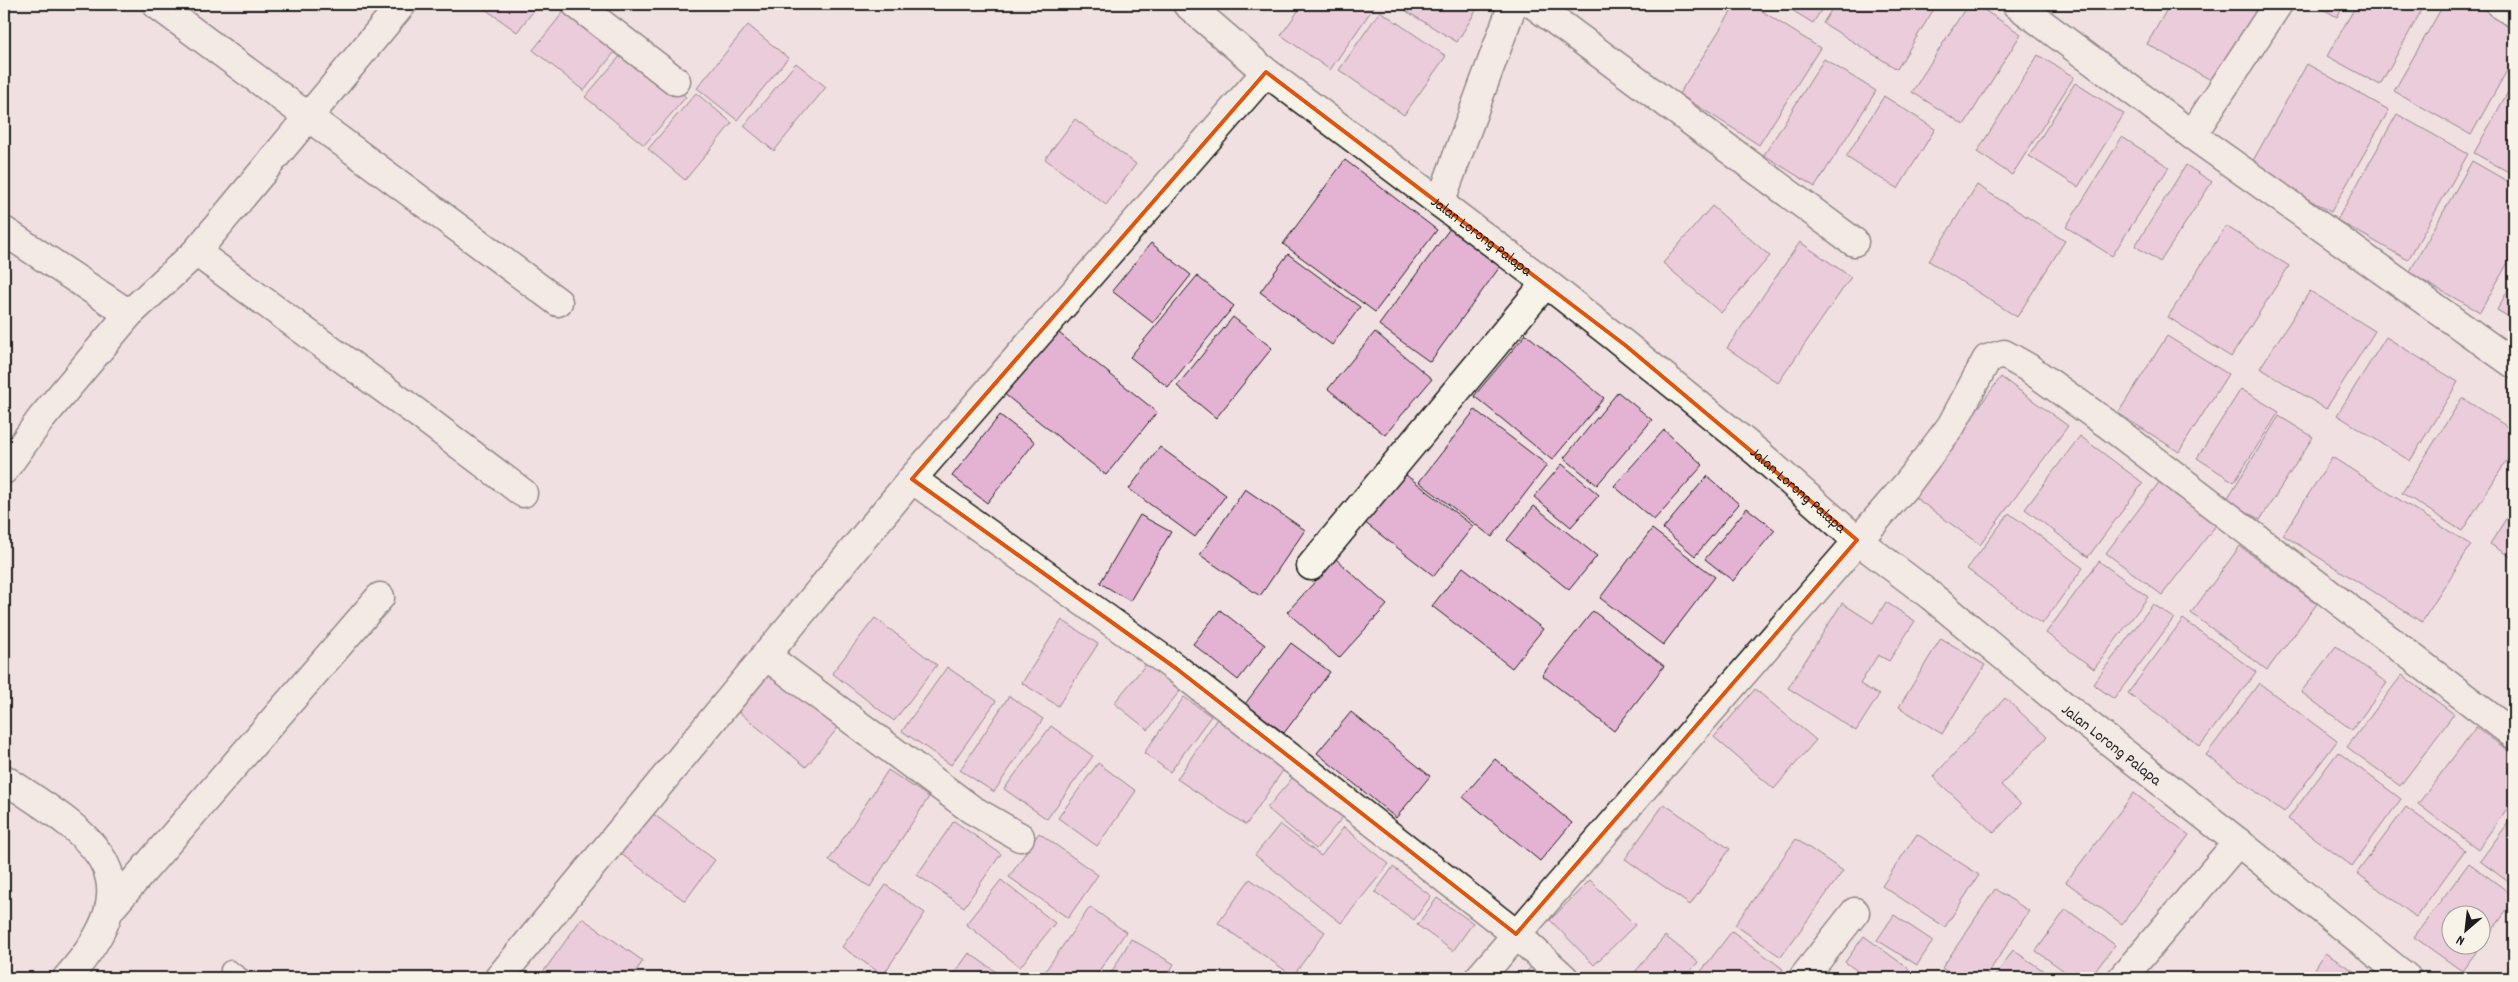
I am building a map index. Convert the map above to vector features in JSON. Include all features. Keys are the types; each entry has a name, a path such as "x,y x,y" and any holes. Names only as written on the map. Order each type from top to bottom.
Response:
{"street":[{"path":"156,4 558,302"},
{"path":"4,470 41,418 129,314 196,252 402,4"},
{"path":"576,4 676,82"},
{"name":"Jalan Lorong Palapa","path":"1187,4 1266,72 1546,283 1751,447 1857,540 1932,596 2062,705 2238,842 2406,978"},
{"path":"1440,203 1513,4"},
{"path":"1532,4 1854,242"},
{"path":"2016,4 2192,135 2514,364"},
{"path":"2192,135 2278,4"},
{"path":"2500,4 2514,13"},
{"path":"499,978 912,478 1266,72"},
{"path":"4,231 129,314"},
{"path":"196,252 420,415 523,493"},
{"path":"1311,566 1546,283"},
{"path":"1479,978 1908,483 1951,426 1987,358 2004,354 2027,367 2106,423 2514,735"},
{"path":"912,478 1177,669 1516,934 1564,978"},
{"path":"67,978 93,946 111,908 380,597"},
{"path":"765,655 971,808 1020,837"},
{"path":"4,779 44,805 90,843 104,859 111,877 111,908"},
{"path":"2122,978 2238,842"},
{"path":"1803,978 1855,912"}],"highlighted area":[{"path":"1266,72 1625,345 1857,540 1516,934 1177,669 912,479"}],"building":[{"path":"478,4 539,4 517,32"},
{"path":"570,4 621,44 584,91 533,50"},
{"path":"1303,4 1376,4 1330,70 1281,35"},
{"path":"1411,4 1480,4 1457,42 1406,11"},
{"path":"1736,4 1751,4 1820,48 1759,145 1679,94"},
{"path":"1782,4 1825,4 1813,23"},
{"path":"1835,4 1937,4 1897,69 1823,23"},
{"path":"1968,4 1975,4 2021,34 1964,125 1912,92"},
{"path":"2170,4 2261,4 2216,83 2147,44"},
{"path":"2314,4 2345,4 2337,17"},
{"path":"2357,4 2425,4 2380,85 2327,56"},
{"path":"2444,4 2474,4 2514,26 2514,58 2471,135 2394,91"},
{"path":"1380,11 1446,56 1404,115 1339,70"},
{"path":"748,25 788,58 737,120 697,88"},
{"path":"627,48 686,97 644,145 585,97"},
{"path":"2038,55 2074,77 2012,175 1977,152"},
{"path":"1824,59 1876,91 1815,187 1764,155"},
{"path":"796,63 826,87 774,151 744,126"},
{"path":"2307,64 2389,110 2331,212 2250,166"},
{"path":"2514,81 2514,175 2474,153"},
{"path":"2075,83 2124,114 2078,187 2029,156"},
{"path":"696,93 732,123 685,180 648,149"},
{"path":"1884,96 1935,129 1898,189 1846,157"},
{"path":"2397,114 2468,154 2408,260 2337,220"},
{"path":"1075,119 1136,164 1106,205 1045,159"},
{"path":"2122,137 2169,167 2112,256 2066,227"},
{"path":"1345,160 1437,230 1375,312 1283,244"},
{"path":"2472,161 2514,185 2514,252 2480,312 2409,273"},
{"path":"2186,165 2212,182 2160,262 2135,246"},
{"path":"1977,185 2065,241 2017,317 1929,261"},
{"path":"1712,206 1770,256 1721,313 1663,263"},
{"path":"2226,226 2289,266 2231,357 2168,317"},
{"path":"1451,227 1502,264 1430,362 1379,325"},
{"path":"1800,242 1851,277 1778,383 1727,348"},
{"path":"1151,243 1191,275 1153,323 1112,291"},
{"path":"1288,254 1360,307 1332,345 1260,292"},
{"path":"1197,276 1234,306 1168,387 1130,357"},
{"path":"2514,279 2514,320 2497,310"},
{"path":"2310,291 2375,331 2326,409 2260,368"},
{"path":"1233,317 1272,348 1216,418 1177,386"},
{"path":"1049,325 1157,412 1106,475 998,389"},
{"path":"1375,332 1432,379 1385,435 1328,389"},
{"path":"1526,334 1604,398 1552,460 1474,396"},
{"path":"2167,336 2228,374 2179,452 2118,413"},
{"path":"2386,337 2458,382 2410,461 2337,415"},
{"path":"2001,377 2068,426 1980,545 1913,496"},
{"path":"2241,389 2279,412 2234,482 2197,458"},
{"path":"1618,392 1652,420 1597,485 1564,458"},
{"path":"2462,398 2514,431 2514,449 2462,531 2402,493"},
{"path":"1475,410 1547,465 1492,537 1419,482"},
{"path":"1000,415 1035,442 987,503 952,476"},
{"path":"2279,416 2313,437 2260,520 2227,499"},
{"path":"1664,430 1703,465 1654,520 1614,486"},
{"path":"2080,436 2143,483 2088,557 2025,509"},
{"path":"1160,447 1226,495 1195,537 1129,489"},
{"path":"2332,457 2471,545 2422,622 2283,535"},
{"path":"1562,464 1599,495 1571,527 1534,497"},
{"path":"1402,472 1473,526 1434,576 1364,522"},
{"path":"1707,476 1739,504 1695,556 1663,529"},
{"path":"2160,481 2217,524 2162,595 2106,553"},
{"path":"1245,489 1305,530 1260,596 1200,555"},
{"path":"1534,506 1597,556 1569,590 1507,540"},
{"path":"2514,506 2514,559 2490,544"},
{"path":"1747,508 1775,530 1733,581 1705,559"},
{"path":"2009,513 2083,568 2042,624 1967,569"},
{"path":"1140,515 1171,532 1130,601 1100,583"},
{"path":"1652,529 1715,577 1663,645 1600,598"},
{"path":"2240,546 2317,604 2267,670 2191,613"},
{"path":"1336,559 1387,605 1339,658 1287,612"},
{"path":"2099,561 2148,597 2094,669 2046,633"},
{"path":"1463,567 1543,629 1512,668 1432,606"},
{"path":"1886,602 1915,621 1889,661 1878,655 1860,684 1879,695 1856,731 1788,688 1842,603 1873,623"},
{"path":"2153,604 2174,618 2114,699 2093,684"},
{"path":"1220,610 1265,645 1238,680 1193,644"},
{"path":"1593,611 1664,666 1614,731 1542,675"},
{"path":"875,618 937,665 894,721 832,673"},
{"path":"2183,619 2256,672 2200,746 2128,693"},
{"path":"1062,620 1098,644 1058,706 1022,683"},
{"path":"1941,638 1985,665 1942,734 1899,707"},
{"path":"1291,643 1330,672 1284,733 1245,704"},
{"path":"2336,646 2387,683 2352,730 2301,692"},
{"path":"1151,658 1185,685 1148,730 1114,703"},
{"path":"770,666 841,724 806,767 734,708"},
{"path":"947,667 996,701 951,765 902,731"},
{"path":"2402,675 2454,714 2400,786 2347,747"},
{"path":"2259,683 2337,741 2284,812 2206,755"},
{"path":"1755,689 1816,740 1774,789 1714,737"},
{"path":"1009,696 1043,719 994,792 960,770"},
{"path":"1184,697 1211,716 1170,772 1144,753"},
{"path":"2005,698 2047,737 2001,785 2021,804 1994,833 1933,777"},
{"path":"1351,712 1430,776 1396,818 1317,753"},
{"path":"1218,717 1288,763 1246,825 1177,779"},
{"path":"1051,726 1093,756 1047,819 1004,789"},
{"path":"2476,727 2514,755 2514,799 2478,849 2418,804"},
{"path":"2338,752 2401,799 2352,866 2288,819"},
{"path":"1495,759 1572,823 1540,861 1463,797"},
{"path":"1098,763 1136,791 1097,846 1058,818"},
{"path":"888,770 929,797 870,887 829,860"},
{"path":"1299,770 1348,811 1316,849 1267,808"},
{"path":"2134,793 2189,835 2122,924 2066,882"},
{"path":"1664,804 1730,849 1690,905 1625,859"},
{"path":"2406,807 2465,850 2416,917 2357,873"},
{"path":"652,813 715,860 685,901 621,854"},
{"path":"2514,815 2514,886 2480,861"},
{"path":"954,821 1001,854 964,907 917,875"},
{"path":"1280,824 1321,856 1344,827 1389,864 1341,923 1255,855"},
{"path":"1039,833 1098,875 1068,918 1009,877"},
{"path":"1917,834 1979,875 1945,927 1882,886"},
{"path":"1796,839 1843,871 1781,957 1735,925"},
{"path":"2469,863 2514,896 2514,901 2490,933 2490,904 2440,904 2440,954 2475,954 2462,971 2414,937"},
{"path":"1393,867 1431,896 1414,920 1375,892"},
{"path":"1250,879 1325,932 1293,976 1218,923"},
{"path":"1001,880 1055,923 1020,967 966,924"},
{"path":"1590,880 1635,925 1594,965 1550,920"},
{"path":"886,885 925,913 883,975 842,947"},
{"path":"1995,889 2029,911 1985,978 1957,978 1942,968"},
{"path":"1437,898 1473,923 1453,951 1417,925"},
{"path":"1090,907 1126,932 1094,978 1048,978 1043,974"},
{"path":"2066,909 2115,945 2090,978 2074,978 2036,951"},
{"path":"1894,915 1933,941 1917,965 1877,940"},
{"path":"582,918 643,961 631,978 545,978 541,975"},
{"path":"1732,931 1783,969 1777,978 1696,978"},
{"path":"1665,936 1698,962 1685,978 1630,978"},
{"path":"1864,936 1909,969 1902,978 1867,978 1845,962"},
{"path":"1131,939 1174,964 1166,978 1108,978"},
{"path":"2013,950 2054,978 1994,978"},
{"path":"969,953 1005,978 951,978"},
{"path":"2325,953 2360,975 2357,978 2309,978"},
{"path":"1533,965 1549,978 1521,978"}]}
